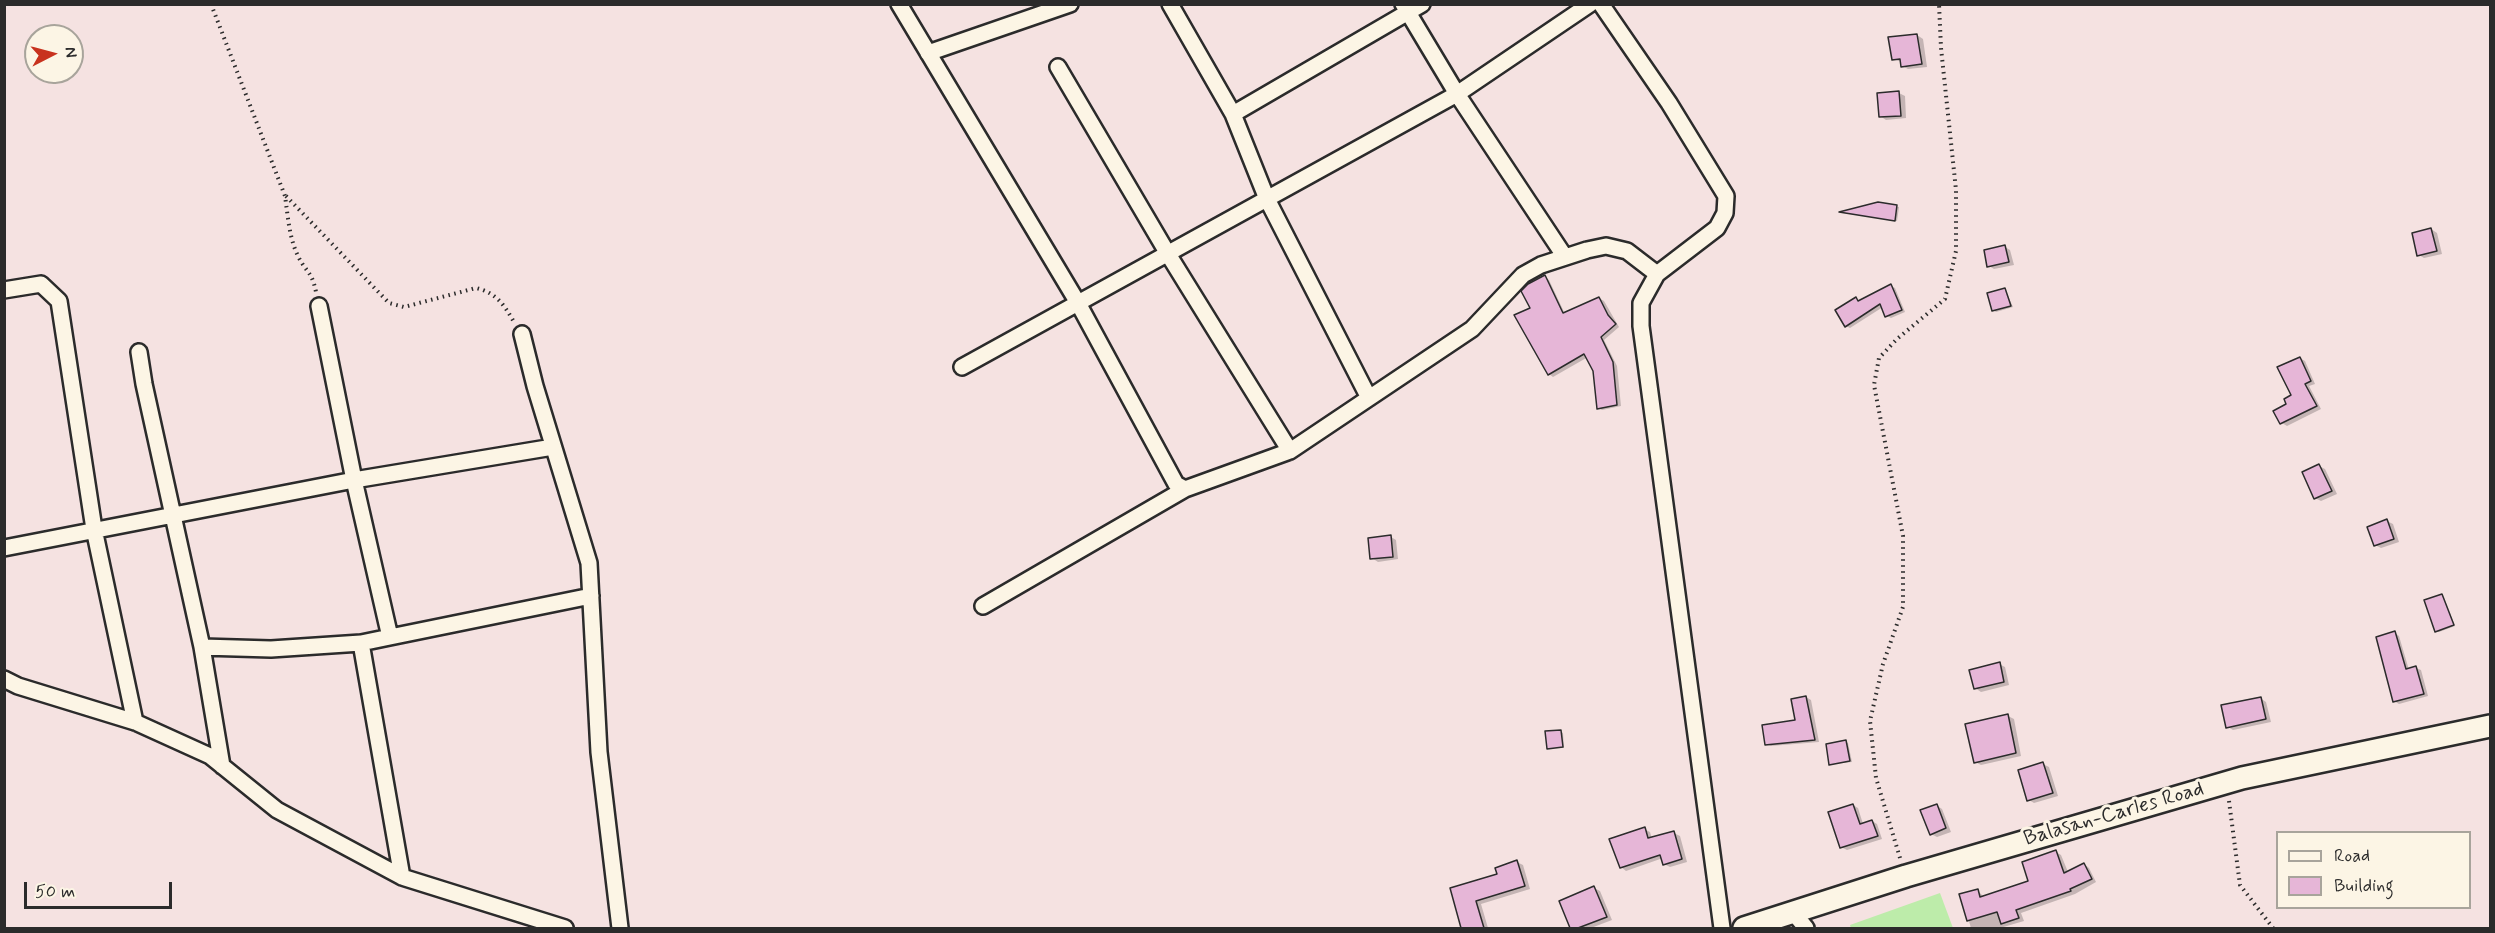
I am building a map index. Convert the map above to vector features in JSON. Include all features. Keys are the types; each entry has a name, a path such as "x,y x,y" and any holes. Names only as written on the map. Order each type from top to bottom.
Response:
{"main road":[{"name":"Balasan-Carles Road","path":"1744,928 1905,876 2226,782 2490,726"}],"street":[{"path":"899,4 1078,303 1176,484 1185,489"},
{"path":"928,53 1070,4"},
{"path":"1170,4 1233,114 1267,200 1369,398"},
{"path":"1233,114 1406,9 1422,4"},
{"path":"962,367 1457,94 1590,4"},
{"path":"1601,4 1668,103 1726,196 1725,213 1717,228 1657,274 1641,303 1641,326 1722,928"},
{"path":"1406,9 1457,94 1565,257"},
{"path":"1058,67 1168,254 1290,451"},
{"path":"983,606 1185,489 1290,451 1472,329 1522,275 1541,265 1606,246 1627,251 1657,274"},
{"path":"4,290 41,284 59,301 94,529 135,722"},
{"path":"319,306 354,480 390,637"},
{"path":"522,334 553,447 589,563 599,752 620,928"},
{"path":"139,352 202,647 222,766"},
{"path":"4,548 354,480 553,447"},
{"path":"202,647 271,649 361,643 591,596"},
{"path":"361,643 402,877"},
{"path":"4,680 135,722 210,756 277,810 402,877 565,928"},
{"path":"1792,911 1806,928"}],"path":[{"path":"211,4 285,196 288,224 299,259 313,276 319,306"},
{"path":"1905,876 1876,778 1870,721 1883,664 1903,607 1904,536 1874,385 1878,358 1945,298 1956,251 1956,190 1941,48 1939,4"},
{"path":"285,196 388,303 404,308 476,288 499,299 522,334"},
{"path":"2226,782 2240,885 2273,928"}],"green space":[{"path":"1940,893 1953,928 1851,928 1850,925"}],"building":[{"path":"1917,34 1922,64 1901,67 1900,59 1892,60 1888,37"},
{"path":"1899,91 1901,116 1879,117 1877,93"},
{"path":"1878,202 1897,205 1895,221 1839,212"},
{"path":"2431,228 2437,251 2417,256 2412,233"},
{"path":"2005,245 2009,262 1987,267 1984,250"},
{"path":"1545,275 1563,313 1599,297 1608,315 1616,324 1601,337 1613,362 1617,405 1597,409 1593,371 1584,354 1548,375 1514,315 1530,308 1521,291 1528,284"},
{"path":"1891,284 1902,310 1885,317 1880,304 1845,327 1835,310 1856,297 1858,301"},
{"path":"2005,288 2011,306 1992,311 1987,293"},
{"path":"2300,357 2311,381 2305,384 2317,406 2280,424 2273,411 2286,404 2284,399 2291,395 2277,367"},
{"path":"2319,464 2332,491 2314,499 2302,472"},
{"path":"2387,519 2394,539 2374,546 2367,527"},
{"path":"1391,535 1393,557 1370,559 1368,538"},
{"path":"2442,594 2454,625 2435,632 2424,600"},
{"path":"2395,631 2406,669 2416,666 2424,694 2393,702 2376,637"},
{"path":"2000,662 2004,682 1974,689 1969,670"},
{"path":"1806,696 1815,740 1765,745 1762,725 1795,720 1791,699"},
{"path":"2261,697 2266,719 2226,728 2221,705"},
{"path":"2008,714 2016,753 1974,763 1965,724"},
{"path":"1561,730 1563,747 1547,749 1545,731"},
{"path":"1846,740 1850,761 1829,765 1826,744"},
{"path":"2043,762 2053,793 2027,801 2018,770"},
{"path":"1853,804 1860,824 1872,820 1878,836 1840,848 1828,812"},
{"path":"1937,804 1946,828 1930,835 1920,810"},
{"path":"1645,827 1648,838 1674,831 1682,859 1663,865 1660,855 1620,868 1609,839"},
{"path":"2056,850 2064,873 2084,863 2092,879 2070,889 2071,891 2016,910 2019,918 2001,924 1997,912 1967,921 1959,894 1978,889 1980,897 2028,881 2022,862"},
{"path":"1517,860 1525,886 1476,901 1484,928 1461,928 1450,888 1497,874 1495,868"},
{"path":"1594,886 1607,917 1578,928 1570,928 1559,901"}]}
